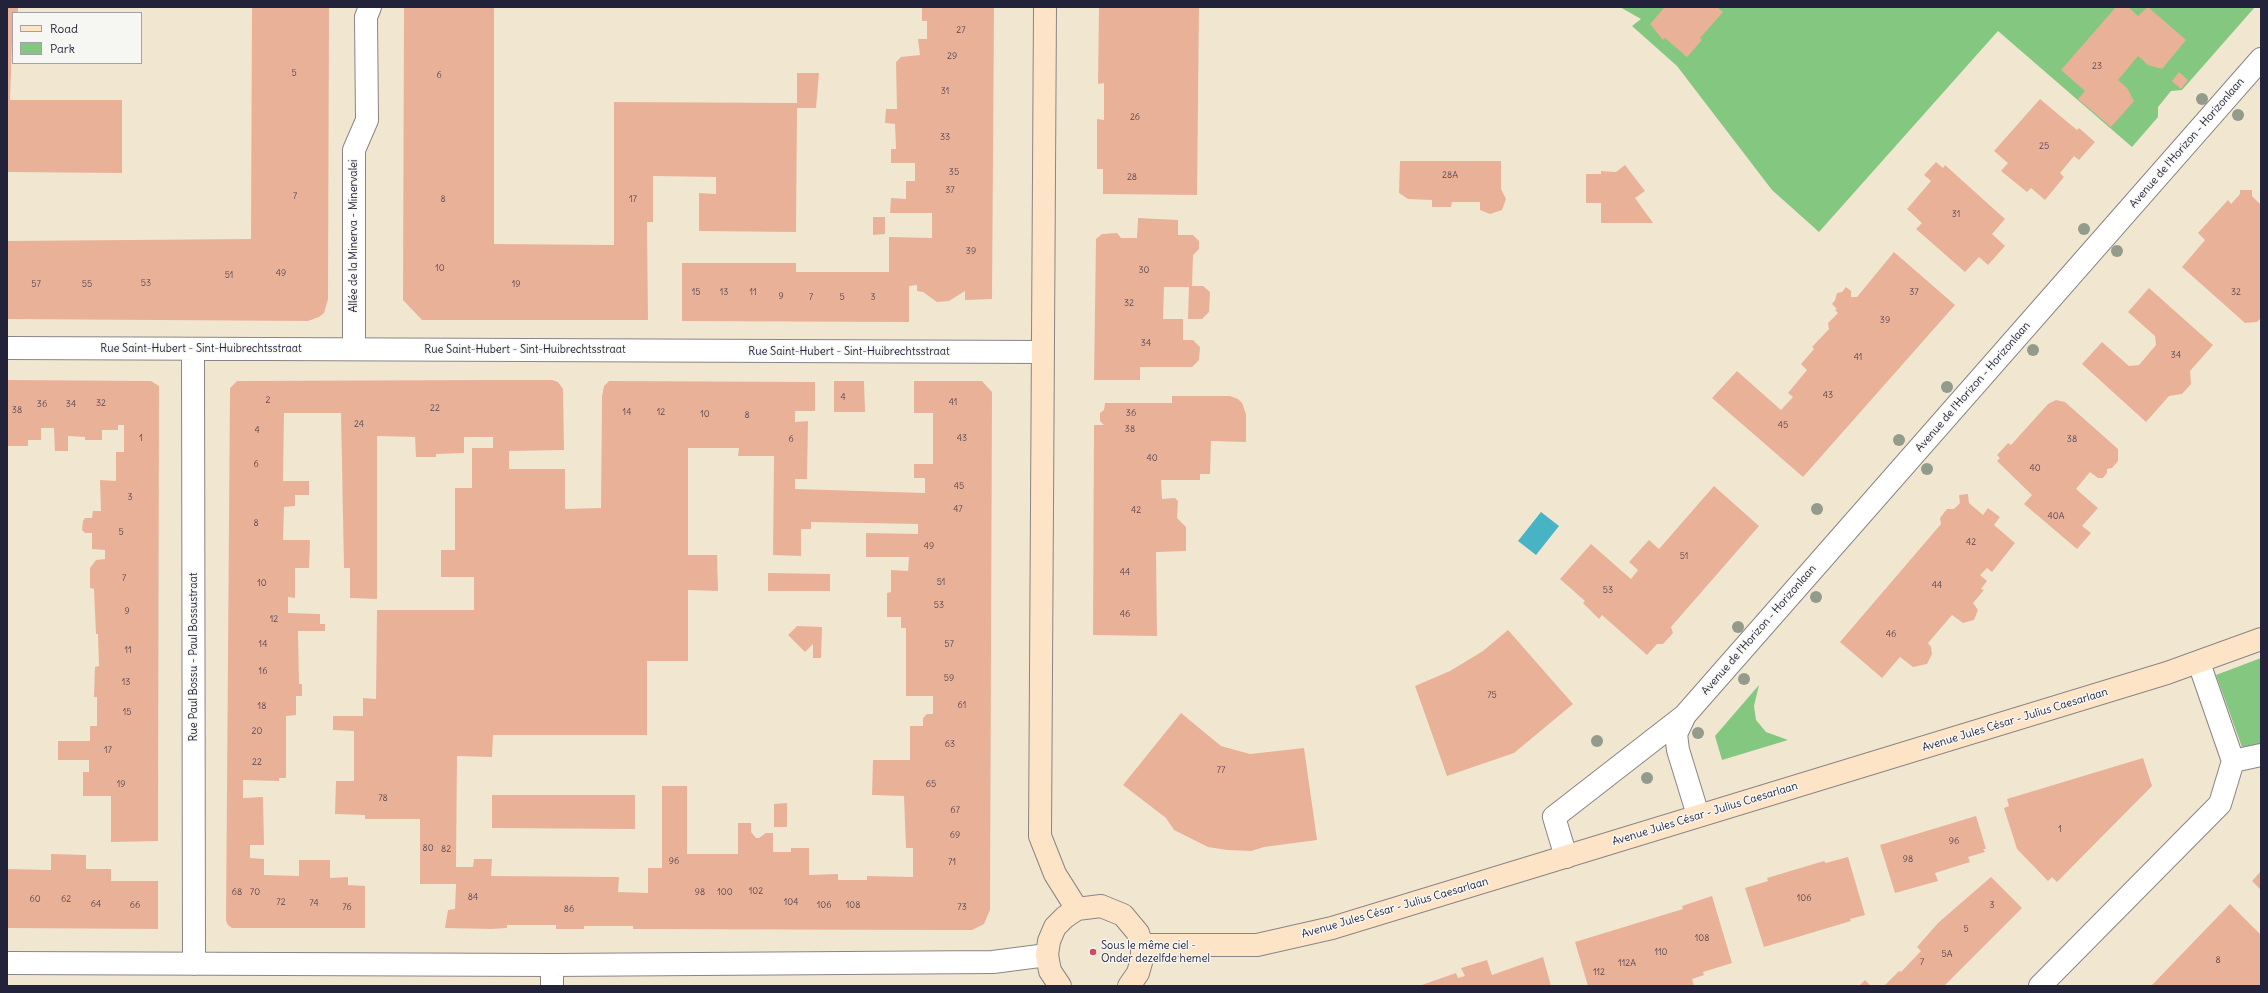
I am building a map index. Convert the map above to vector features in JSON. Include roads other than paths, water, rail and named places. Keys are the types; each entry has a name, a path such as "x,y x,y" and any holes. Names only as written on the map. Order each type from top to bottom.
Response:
{"street":[{"name":"Allée de la Minerva - Minervalei","path":"354,348 354,150 367,120 366,17 370,7"},
{"path":"1045,7 1040,836 1055,874 1077,909"},
{"name":"Avenue de l'Horizon - Horizonlaan","path":"1566,857 1554,817 1685,715 2261,59"},
{"name":"Rue Saint-Hubert - Sint-Huibrechtsstraat","path":"7,348 354,348 1042,352"},
{"name":"Rue Paul Bossu - Paul Bossustraat","path":"193,349 194,964"},
{"name":"Avenue Jules César - Julius Caesarlaan","path":"1142,945 1257,945 1332,928 2199,663 2261,639"},
{"path":"2040,986 2220,804 2233,762 2199,663"},
{"name":"Avenue de l'Horizon - Horizonlaan","path":"1685,715 1676,734 1678,750 1698,815"},
{"path":"2233,762 2261,755"},
{"path":"1060,986 1050,971 1047,955 1049,941 1055,927 1065,916 1077,909 1101,906 1123,915 1132,923 1142,945 1142,959 1138,973 1129,986"},
{"path":"7,963 194,964 552,976 993,962 1047,955"}],"water":[{"path":"1541,512 1559,526 1536,555 1518,541"}],"place":[{"name":"Sous le même ciel - Onder dezelfde hemel","path":"1093,952"}]}
